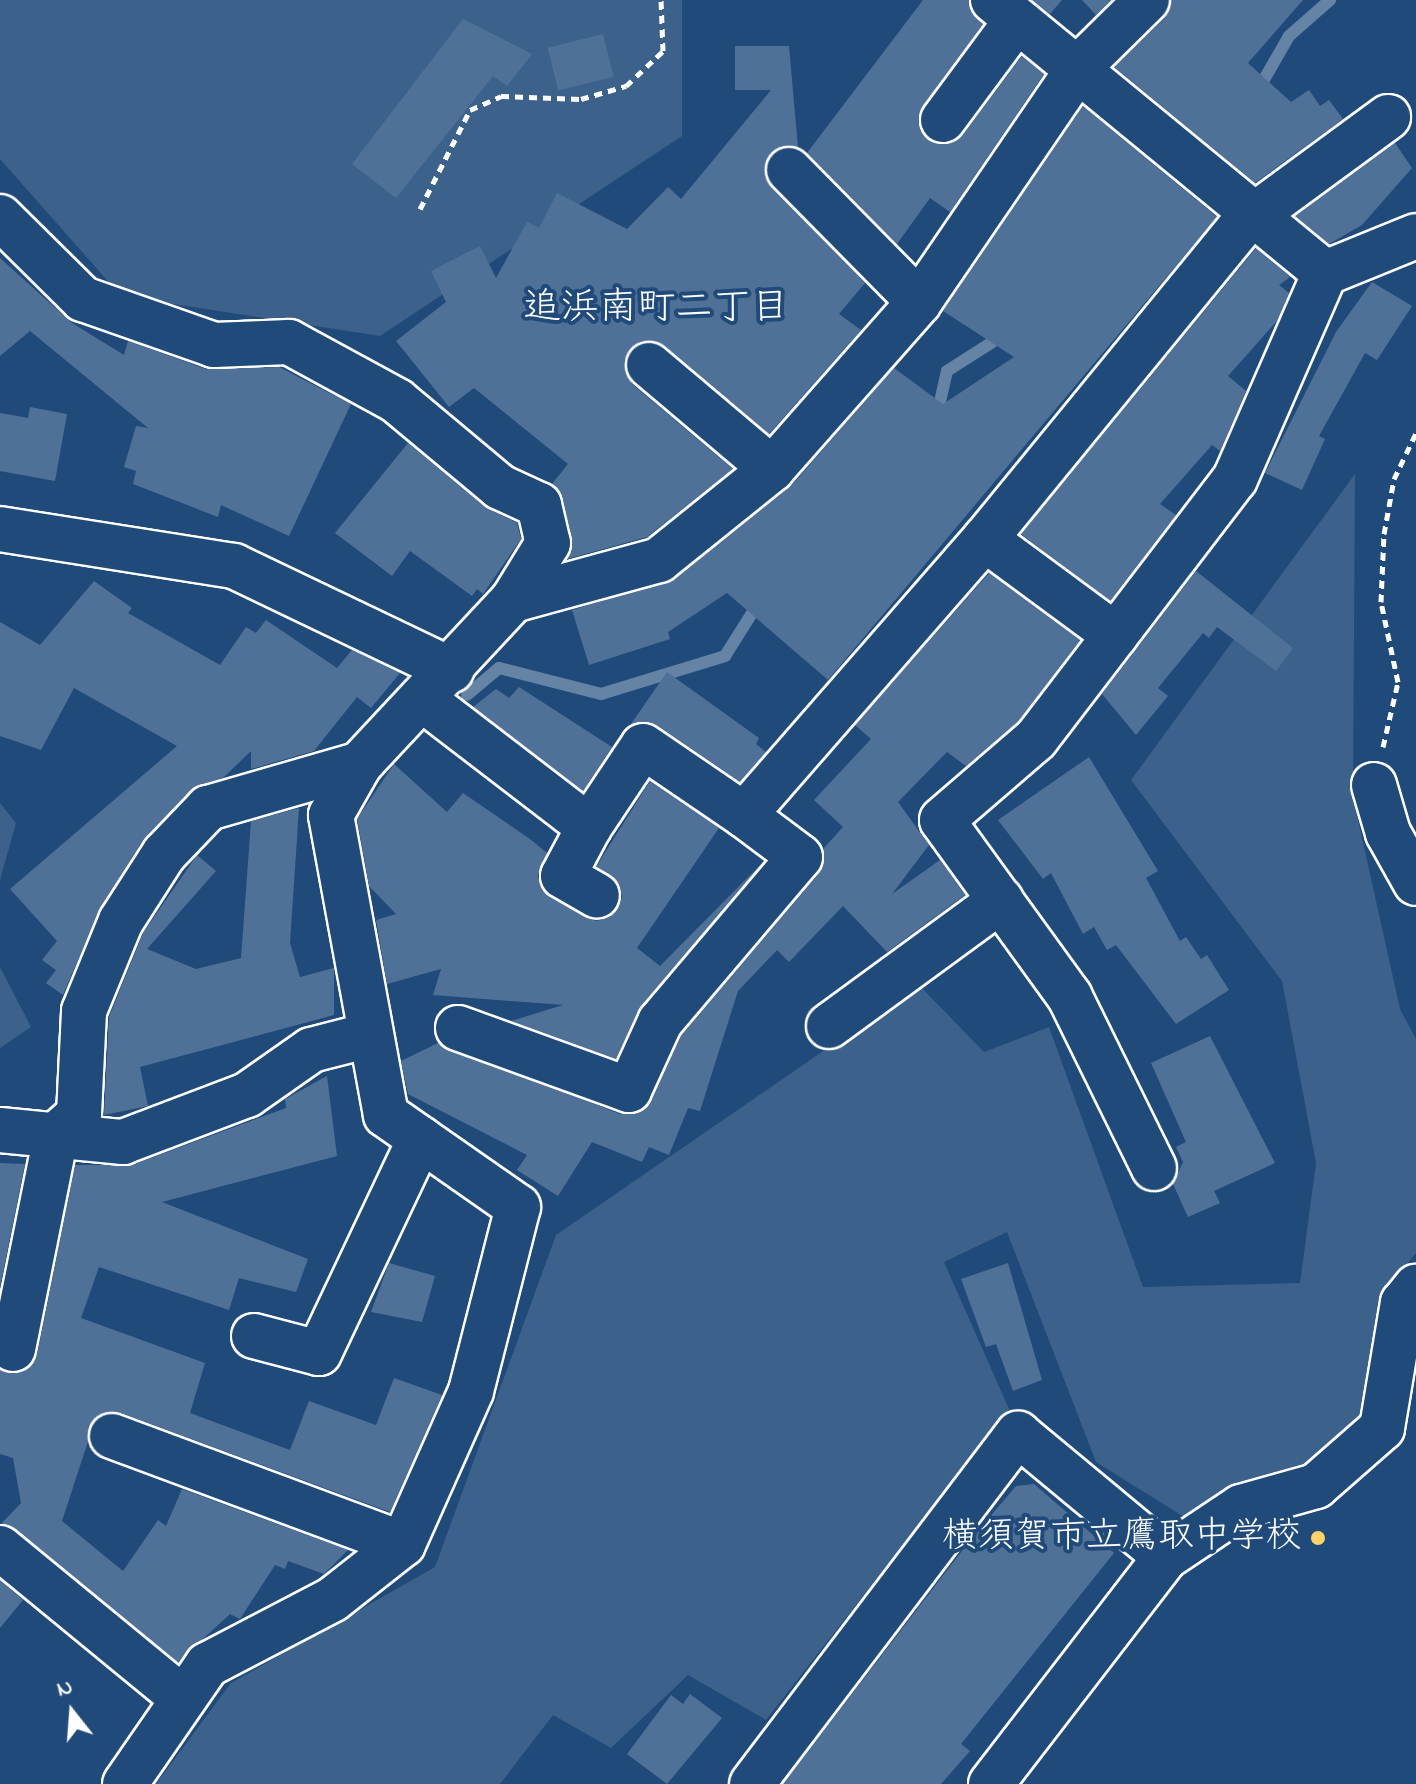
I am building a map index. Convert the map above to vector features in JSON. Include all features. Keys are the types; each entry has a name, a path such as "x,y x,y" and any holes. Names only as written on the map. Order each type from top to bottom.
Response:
{"street":[{"path":"513,600 659,560 772,469 919,302 1080,66 1147,0"},
{"path":"943,120 1005,10 1080,66 1325,273"},
{"path":"744,815 985,539 1254,213 1388,117"},
{"path":"789,170 919,302"},
{"path":"0,217 83,299 214,345 289,342 397,401 500,487 539,505 548,543 513,600 480,628 438,686 360,764 331,815 386,1115 518,1207 471,1391 403,1544 333,1599 207,1665 180,1696 125,1784"},
{"path":"1154,1168 1070,997 942,820 1036,739 1235,479 1325,273 1416,236"},
{"path":"649,365 772,469"},
{"path":"0,529 234,566 438,686 589,827"},
{"path":"985,539 1115,635"},
{"path":"458,1028 629,1090 660,1022 800,857 643,746 589,827 563,876 597,896"},
{"path":"13,1349 56,1135 79,1114 84,1011 121,921 164,854 208,808 360,764"},
{"path":"1374,785 1388,833 1416,883"},
{"path":"829,1026 1001,900"},
{"path":"0,1130 123,1142 247,1095 311,1050 370,1035"},
{"path":"254,1336 319,1353 420,1139"},
{"path":"991,1784 1166,1557 1241,1507 1316,1486 1382,1428 1403,1303 1416,1287"},
{"path":"752,1784 1018,1434 1166,1557"},
{"path":"112,1436 403,1544"},
{"path":"0,1548 180,1696"}],"path":[{"path":"420,209 470,110 501,96 581,99 626,86 663,51 661,0"},
{"path":"1374,785 1398,682 1381,602 1384,534 1394,479 1416,433"}],"shaded area":[{"path":"0,0 682,0 682,136 380,336 121,296 0,159"},
{"path":"1355,474 1353,797 1400,1009 1416,1039 1416,1253 1387,1288 1367,1417 1306,1467 1238,1485 1184,1517 1096,1462 1007,1232 944,1262 1009,1409 766,1720 688,1675 611,1748 553,1715 500,1784 156,1784 231,1683 435,1567 556,1235 919,985 984,1052 1049,1027 1143,1287 1300,1283 1316,1163 1282,981 1131,780"},
{"path":"0,803 16,823 0,880"},
{"path":"0,967 31,1027 0,1048"}],"building":[{"path":"923,0 969,0 983,24 923,106 920,129 929,140 952,143 963,135 1022,56 1044,74 950,212 930,198 897,244 807,153"},
{"path":"1032,0 1062,0 1050,14"},
{"path":"1082,0 1111,0 1096,15"},
{"path":"1171,0 1303,0 1248,63 1291,102 1309,90 1320,106 1329,100 1343,119 1255,183 1114,67 1165,18"},
{"path":"463,19 532,54 507,86 493,76 396,198 352,164"},
{"path":"603,34 614,77 558,90 548,48"},
{"path":"735,46 789,46 798,147 772,152 765,176 865,283 839,314 861,330 769,434 664,345 641,341 630,348 624,361 632,384 733,469 647,537 567,559 572,537 552,484 568,464 474,388 449,407 396,341 446,302 431,271 480,246 496,278 527,222 539,228 557,193 627,229 668,187 681,199 771,90 735,90"},
{"path":"1083,106 1217,217 828,680 727,593 668,632 670,639 589,665 572,610 675,579 791,486 894,368 943,404 1014,357 943,311"},
{"path":"1395,143 1412,168 1362,225 1329,244 1295,216"},
{"path":"1256,248 1290,277 1279,285 1289,293 1277,321 1228,376 1246,391 1220,451 1212,445 1160,504 1176,515 1110,601 1021,534"},
{"path":"0,258 72,323 124,355 128,341 206,369 279,367 351,404 289,536 221,505 218,517 133,484 136,471 124,467 136,426 148,428 30,331 0,356"},
{"path":"1372,282 1412,306 1377,360 1365,353 1319,436 1325,439 1302,490 1265,473 1336,332"},
{"path":"30,407 67,414 55,481 0,471 0,413 28,418"},
{"path":"408,443 484,506 517,523 521,539 483,594 477,589 472,596 410,551 392,576 335,533"},
{"path":"1196,571 1293,648 1276,671 1217,627 1209,638 1203,633 1158,688 1168,696 1136,735 1102,694"},
{"path":"989,573 1080,640 1018,722 966,766 947,752 898,802 929,845 892,894 940,860 965,895 887,952 843,906 789,962 777,950 738,991 700,1111 688,1108 669,1155 649,1147 642,1162 592,1142 558,1196 517,1170 527,1155 408,1094 401,1061 438,1043 620,1114 645,1109 681,1036 820,872 823,849 843,827 814,800 871,739 855,725"},
{"path":"94,581 132,608 128,613 220,665 246,627 256,633 266,620 337,668 352,650 400,673 371,708 357,697 314,751 251,769 251,751 224,777 190,791 143,840 100,908 63,995 46,983 56,970 42,960 57,941 10,889 177,746 74,688 41,750 0,736 0,622 40,645"},
{"path":"667,672 759,738 756,744 766,752 740,782 657,725 631,724"},
{"path":"519,687 612,747 583,791 473,707 496,689 509,698"},
{"path":"1089,757 1158,871 1146,878 1180,941 1186,937 1201,959 1207,955 1229,990 1176,1024 1116,945 1107,950 1094,927 1083,934 1051,873 1043,879 998,820"},
{"path":"394,764 447,812 463,793 530,839 547,853 538,876 542,889 596,921 610,917 622,897 618,883 596,867 650,781 719,828 637,948 660,966 764,861 641,1006 616,1059 511,1021 563,1005 433,995 441,969 387,984 376,920 396,914 369,886 357,819"},
{"path":"299,808 290,943 300,977 334,968 334,1015 140,1067 148,1106 104,1115 109,1017 143,933 197,855 216,871 147,949 196,969 241,958 251,821"},
{"path":"1210,1036 1275,1163 1214,1191 1220,1203 1188,1217 1173,1184 1183,1162 1176,1147 1186,1142 1151,1063"},
{"path":"327,1076 337,1156 162,1202 308,1259 296,1292 239,1278 229,1310 99,1267 81,1318 205,1363 190,1413 290,1450 309,1401 376,1425 394,1378 442,1395 390,1512 121,1413 96,1417 62,1521 123,1571 158,1520 166,1526 182,1489 348,1550 324,1574 288,1561 285,1569 275,1565 240,1619 230,1614 178,1662 1,1524 21,1503 13,1458 0,1454 0,1370 22,1372 37,1355 75,1165 132,1165 286,1108 285,1099"},
{"path":"0,1163 25,1164 0,1287"},
{"path":"389,1263 435,1276 422,1322 371,1312"},
{"path":"1008,1263 1042,1380 1013,1391 996,1344 986,1347 961,1279"},
{"path":"1034,1484 1114,1553 961,1744 970,1751 941,1784 783,1784 971,1539 1016,1486"},
{"path":"0,1580 23,1600 0,1628"},
{"path":"690,1694 722,1718 667,1784 627,1754 671,1695 683,1704"}],"waterway":[{"path":"1258,90 1289,36 1330,0"},
{"path":"937,415 947,371 1005,334"},
{"path":"467,695 499,668 601,694 725,656 759,602"}],"place":[{"name":"横須賀市立鷹取中学校","path":"1318,1538"}],"district":[{"name":"追浜南町二丁目","path":"656,310"}]}
